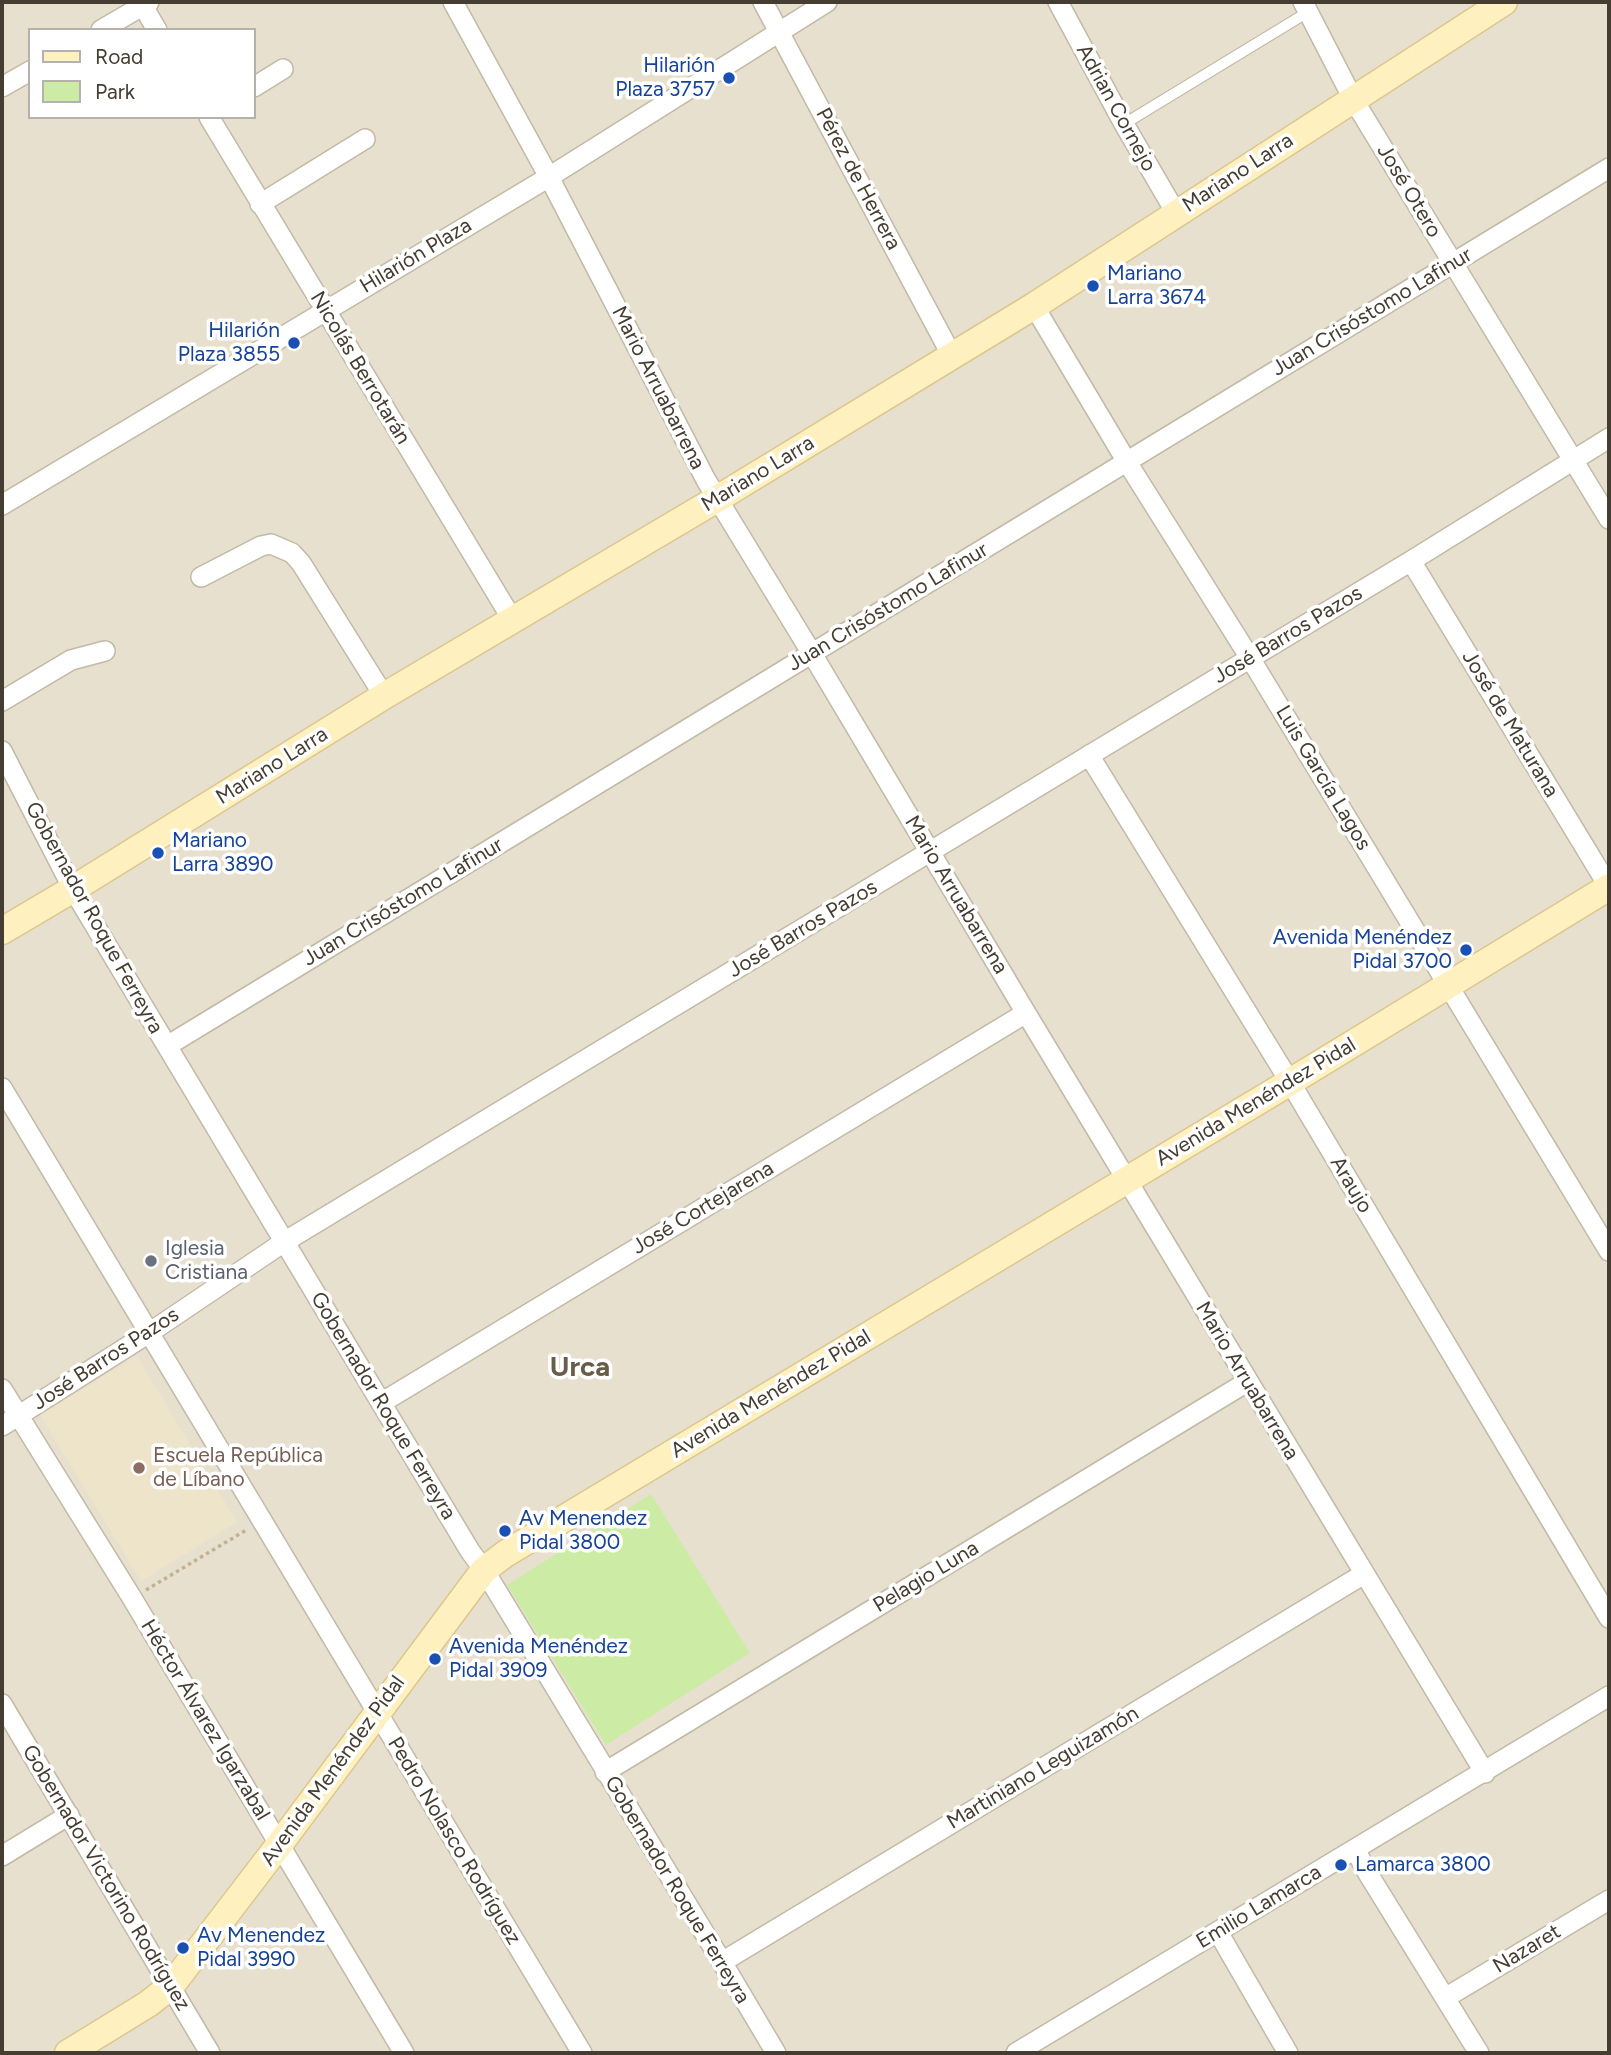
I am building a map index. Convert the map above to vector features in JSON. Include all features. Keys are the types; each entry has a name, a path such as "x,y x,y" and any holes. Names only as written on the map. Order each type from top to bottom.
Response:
{"main road":[{"name":"Mariano Larra","path":"2,931 384,696 717,499 1034,306 1504,2"},
{"name":"Avenida Menéndez Pidal","path":"68,2053 148,2004 171,1986 484,1570 505,1554 1609,887"}],"street":[{"name":"Mario Arruabarrena","path":"453,2 549,177 717,499 1485,1773"},
{"name":"Pérez de Herrera","path":"763,2 952,356"},
{"name":"Hilarión Plaza","path":"2,505 549,177 827,2"},
{"name":"Adrian Cornejo","path":"1058,2 1176,213"},
{"path":"104,28 146,4 156,28"},
{"name":"José Otero","path":"1306,7 1353,99 1609,519"},
{"path":"256,86 283,69"},
{"path":"2,87 28,72"},
{"name":"Nicolás Berrotarán","path":"210,119 512,619"},
{"path":"260,204 365,139"},
{"name":"Juan Crisóstomo Lafinur","path":"167,1046 1609,168"},
{"name":"Luis García Lagos","path":"1034,306 1609,1251"},
{"name":"José Barros Pazos","path":"10,1421 149,1333 284,1242 1411,561 1609,438"},
{"path":"201,577 261,546 271,544 292,553 384,696"},
{"name":"José de Maturana","path":"1411,561 1609,887"},
{"path":"2,701 71,660 105,651"},
{"name":"Gobernador Roque Ferreyra","path":"2,751 74,889 167,1046 470,1552 484,1570 776,2053"},
{"name":"Araujo","path":"1089,755 1290,1082 1609,1618"},
{"name":"José Cortejarena","path":"381,1403 1026,1013"},
{"name":"Pedro Nolasco Rodríguez","path":"2,1088 582,2053"},
{"name":"Pelagio Luna","path":"605,1772 1247,1381"},
{"name":"Héctor Álvarez Igarzabal","path":"2,1389 10,1421 132,1598 404,2053"},
{"name":"Martiniano Leguizamón","path":"722,1962 1364,1574"},
{"name":"Emilio Lamarca","path":"1016,2053 1609,1696"},
{"name":"Gobernador Victorino Rodríguez","path":"2,1704 210,2053"},
{"path":"2,1856 69,1815"},
{"path":"1355,1849 1479,2053"},
{"name":"Nazaret","path":"1445,1998 1609,1900"},
{"path":"1218,1932 1288,2053"}],"lane":[{"path":"1124,124 1306,7"}],"path":[{"path":"132,1598 262,1521"}],"shaded area":[{"path":"2,2 1609,2 1609,2053 2,2053"},
{"name":"Escuela República de Líbano","path":"137,1356 237,1522 141,1581 40,1415"}],"green space":[{"path":"651,1494 750,1653 606,1745 507,1585"}],"place":[{"name":"Hilarión Plaza 3757","path":"729,78"},
{"name":"Mariano Larra 3674","path":"1093,286"},
{"name":"Hilarión Plaza 3855","path":"294,343"},
{"name":"Mariano Larra 3890","path":"158,853"},
{"name":"Avenida Menéndez Pidal 3700","path":"1466,950"},
{"name":"Iglesia Cristiana","path":"151,1261"},
{"name":"Escuela República de Líbano","path":"139,1468"},
{"name":"Av Menendez Pidal 3800","path":"505,1531"},
{"name":"Avenida Menéndez Pidal 3909","path":"435,1659"},
{"name":"Lamarca 3800","path":"1341,1865"},
{"name":"Av Menendez Pidal 3990","path":"183,1948"}],"district":[{"name":"Urca","path":"580,1368"}]}
